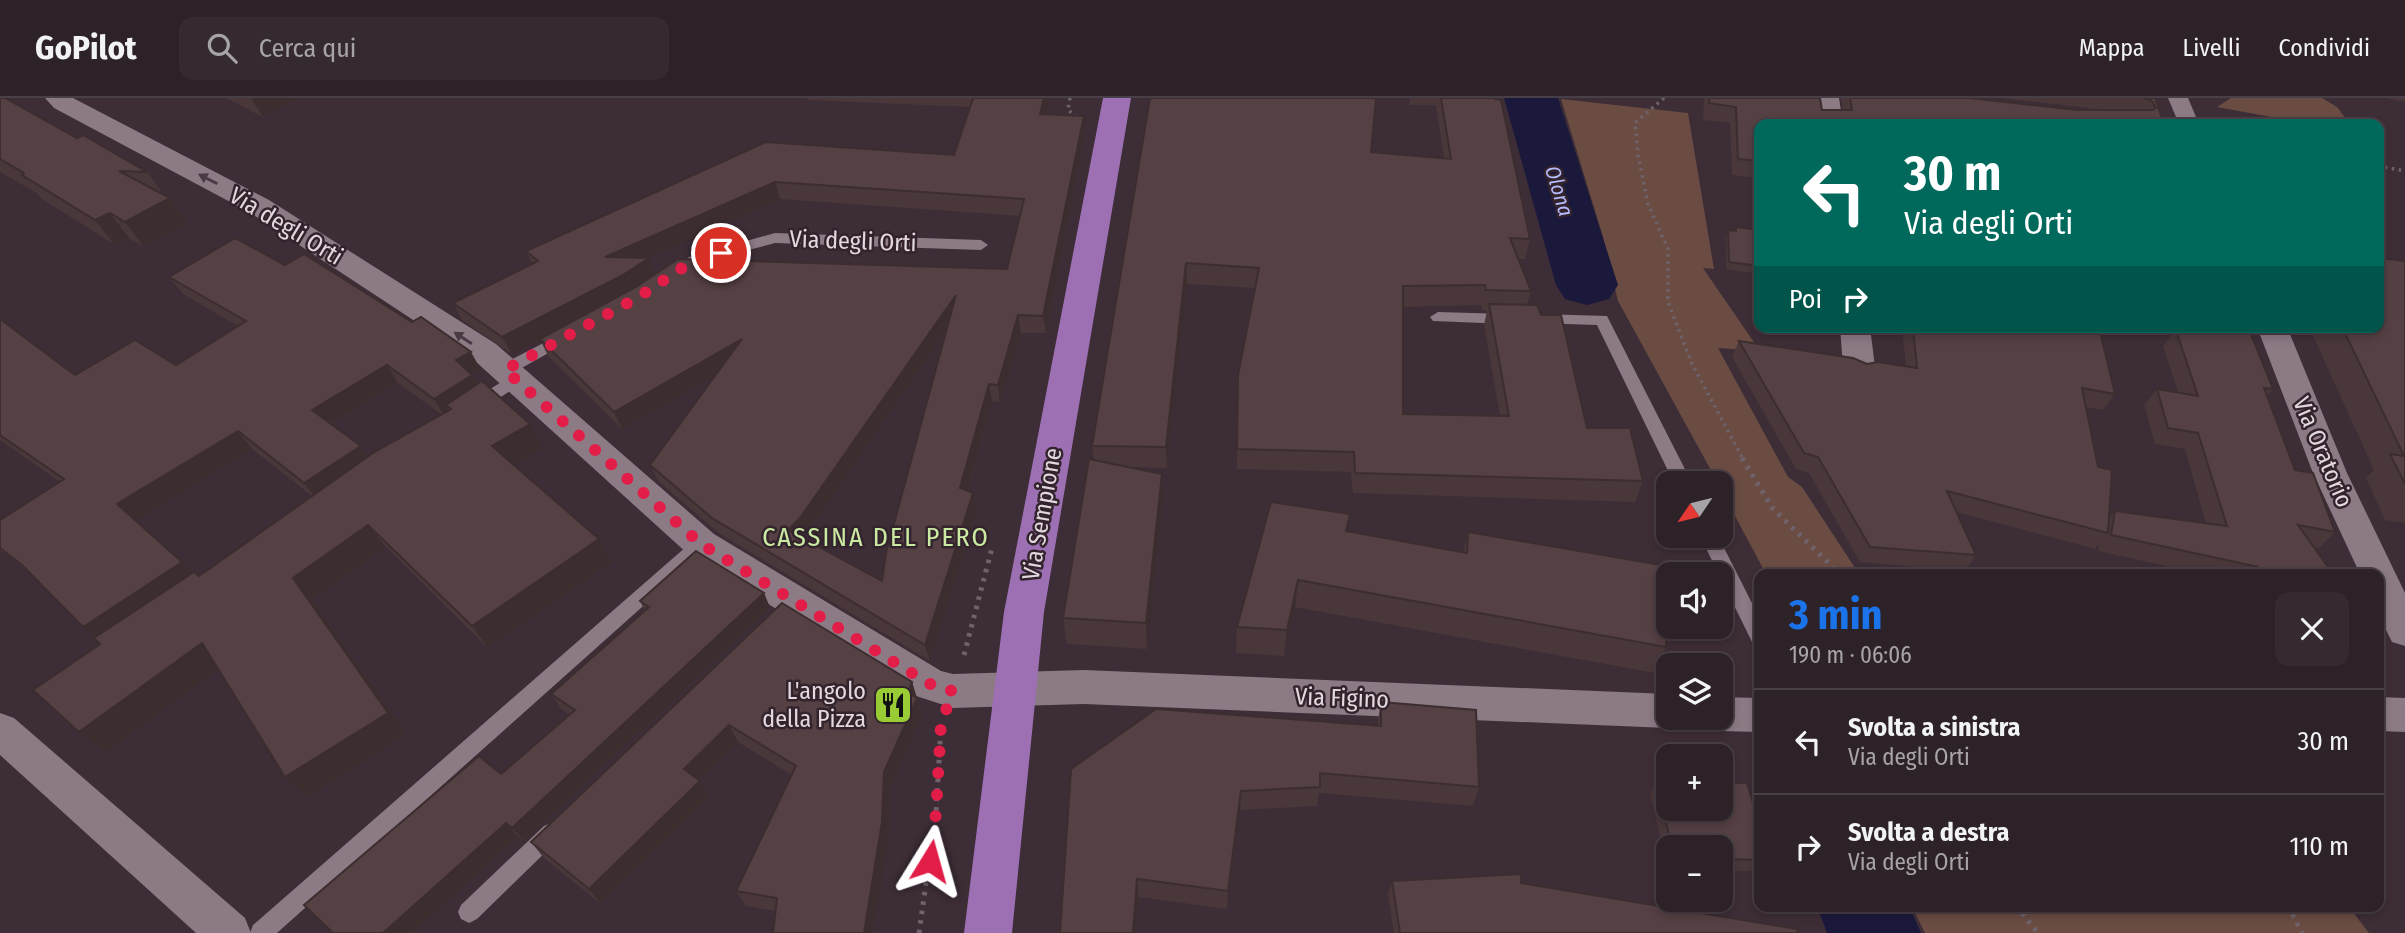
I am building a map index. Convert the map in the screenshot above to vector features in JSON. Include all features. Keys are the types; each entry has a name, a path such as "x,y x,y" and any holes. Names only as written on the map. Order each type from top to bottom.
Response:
{"main road":[{"name":"Via Sempione","path":"988,933 1024,612 1117,98"}],"street":[{"name":"Via degli Orti","path":"58,98 259,206 485,352 678,527 784,610 930,684 953,691 1016,689"},
{"path":"1826,98 1829,119"},
{"path":"2178,98 2187,119"},
{"path":"1855,333 1859,367"},
{"name":"Via Oratorio","path":"2274,333 2330,473 2376,569"},
{"name":"Via Oratorio","path":"2384,587 2405,631"},
{"name":"Via Figino","path":"1016,689 1084,687 1656,711"},
{"path":"1733,714 1754,715"},
{"path":"2384,714 2405,715"},
{"path":"0,730 229,933"}],"lane":[{"name":"Via degli Orti","path":"660,283 694,260 775,238 981,245"},
{"path":"1438,317 1602,320 1677,471"},
{"path":"459,417 510,374 577,331"},
{"path":"261,933 701,544"},
{"path":"1715,548 1754,626"},
{"path":"469,912 567,818"}],"path":[{"path":"1664,98 1635,123 1638,155 1648,204 1668,249 1668,302 1692,364 1755,482 1773,509 1834,569"},
{"path":"2384,167 2405,171"},
{"path":"919,933 936,813 941,724 953,691"},
{"path":"2021,912 2038,933"},
{"path":"2291,912 2302,933"}],"shaded area":[{"path":"2231,98 2322,98 2337,107 2346,119 2282,119 2217,107"},
{"path":"1561,99 1688,113 1714,269 1703,268 1760,351 1718,348 1788,477 1802,487 1856,569 1763,569 1733,512 1733,471 1711,471 1618,301 1603,237"},
{"path":"1914,912 2353,912 2369,933 1925,933"}],"building":[{"path":"0,98 5,98 77,138 83,135 147,172 119,171 170,198 125,222 110,213 95,220 0,159"},
{"path":"973,98 1044,98 1040,114 1084,116 1043,316 1018,315 998,385 989,384 960,488 973,493 925,645 712,518 650,465 742,339 614,412 540,339 636,287 678,259 1007,269 1024,199 775,182 605,257 649,258 623,275 502,337 453,303 538,261 526,251 766,142 954,155","holes":["956,295 886,553 882,581 788,530 800,518"]},
{"path":"1150,98 1376,98 1371,152 1451,159 1441,98 1501,100 1530,239 1510,238 1531,291 1486,290 1485,285 1403,286 1403,414 1509,416 1489,304 1537,305 1541,315 1561,315 1587,428 1630,428 1643,481 1355,473 1354,452 1237,449 1238,375 1259,268 1186,263 1166,447 1092,446"},
{"path":"1709,98 1820,98 1822,110 1852,110 1850,98 1970,98 2077,110 2153,110 2156,108 2151,100 2143,98 2155,98 2162,119 1754,119 1754,161 1738,159 1736,107 1709,103"},
{"path":"1736,227 1754,229 1754,265 1729,262 1728,230 1736,231"},
{"path":"235,238 285,265 304,254 412,322 421,317 471,352 456,360 472,375 434,399 387,365 312,410 361,446 304,483 238,431 117,504 182,562 83,627 22,565 0,548 0,520 64,479 0,435 0,319 75,375 135,340 176,365 246,321 169,277"},
{"path":"2384,259 2405,261 2405,484 2390,454 2404,456 2345,333 2384,333"},
{"path":"1914,333 2100,333 2115,394 2082,388 2098,467 2112,470 2108,533 1947,491 1976,555 1870,547 1818,457 1804,453 1739,341 1853,358 1867,364 1878,362 1917,368"},
{"path":"2177,333 2250,333 2273,389 2264,388 2295,470 2313,473 2335,532 2298,525 2329,569 2259,569 2111,535 2115,511 2227,526 2198,433 2168,428 2157,389 2198,396"},
{"path":"482,381 530,424 492,446 599,539 472,626 368,525 293,578 388,713 285,777 202,643 79,732 33,690 100,644 94,638 194,572 199,576 373,453 451,409 446,405"},
{"path":"1089,459 1162,474 1146,623 1063,618"},
{"path":"1271,502 1350,514 1346,531 1467,553 1468,532 1656,564 1656,639 1666,639 1666,647 1298,580 1287,630 1237,627"},
{"path":"696,551 764,593 512,828 506,823 383,933 333,933 304,905 479,756 501,774 575,710 551,694 649,607 640,601"},
{"path":"782,603 912,682 908,693 917,698 884,772 882,822 864,933 773,933 777,898 736,891 796,766 729,725 684,769 700,781 589,889 531,842"},
{"path":"1381,702 1476,710 1479,787 1320,773 1320,787 1241,791 1228,891 1137,879 1133,933 1060,933 1071,769 1156,709 1381,726"},
{"path":"1733,783 1747,783 1754,806 1754,860 1733,859 1733,835 1669,835 1666,821 1733,821"},
{"path":"1521,874 1521,883 1656,906 1656,912 1695,912 1797,929 1798,933 1400,933 1392,881"}],"waterway":[{"name":"Olona","path":"1531,98 1587,285"},
{"name":"Olona","path":"1865,912 1874,933"}],"place":[{"name":"L'angolo della Pizza","path":"893,705"}],"district":[{"name":"CASSINA DEL PERO","path":"876,537"}],"route":[{"path":"721,253 694,260 637,298 505,370 678,527 701,544 930,684 953,691 941,724 936,813 930,861"}]}
